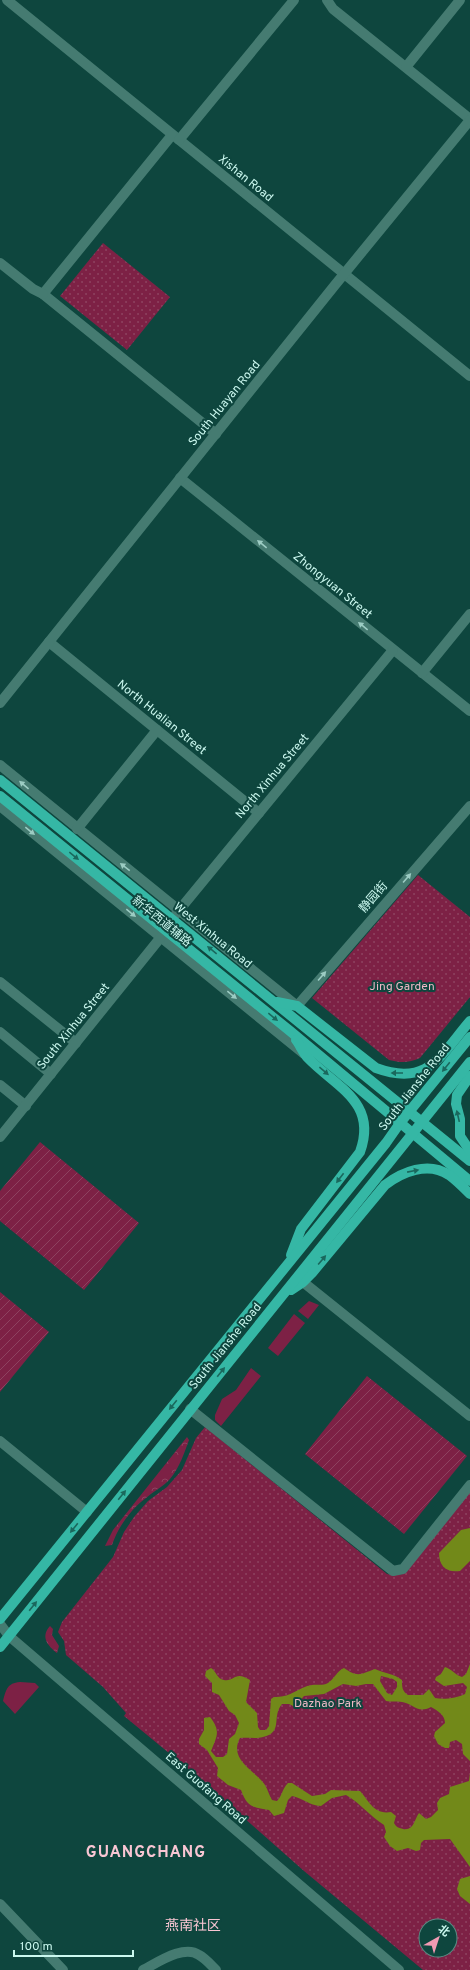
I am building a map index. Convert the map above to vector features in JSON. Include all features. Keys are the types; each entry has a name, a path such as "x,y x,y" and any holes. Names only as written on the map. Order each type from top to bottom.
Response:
{"main road":[{"name":"West Xinhua Road","path":"0,780 275,1001 470,1161"},
{"path":"0,796 164,934 290,1031 470,1180"},
{"path":"275,1001 297,1006 376,1068 391,1074 417,1074 425,1070 434,1063 470,1021"},
{"path":"286,1266 301,1229 360,1152 363,1142 364,1123 355,1100 347,1090 307,1057 290,1031"},
{"name":"South Jianshe Road","path":"0,1618 381,1149 400,1122 470,1037"},
{"name":"South Jianshe Road","path":"0,1647 470,1062"},
{"path":"470,1076 457,1095 456,1104 460,1119 460,1136 463,1144 470,1151"},
{"path":"283,1295 303,1282 385,1185 396,1176 410,1170 428,1169 439,1171 448,1174 470,1194"}],"street":[{"name":"Xishan Road","path":"7,0 470,376"},
{"path":"43,294 294,0"},
{"path":"327,0 333,9 470,120"},
{"path":"406,67 460,0"},
{"name":"South Huayan Road","path":"0,702 344,274 470,120"},
{"path":"0,263 33,289 43,294 216,434"},
{"name":"Zhongyuan Street","path":"180,478 470,711"},
{"path":"422,673 470,614"},
{"name":"North Hualian Street","path":"49,642 259,812"},
{"name":"North Xinhua Street","path":"173,919 393,650"},
{"path":"77,829 157,730"},
{"name":"新华西道辅路","path":"0,765 297,1006"},
{"name":"新华西道辅路","path":"0,806 164,934 307,1057"},
{"name":"静园街","path":"297,1006 470,806"},
{"name":"South Xinhua Street","path":"0,1137 164,934"},
{"path":"0,982 76,1043"},
{"path":"0,1032 51,1074"},
{"path":"0,1085 26,1106"},
{"path":"303,1282 470,1416"},
{"path":"190,1409 393,1571 403,1569 470,1485"},
{"path":"0,1441 87,1512"},
{"name":"East Guofang Road","path":"0,1624 9,1636 399,1970"},
{"path":"0,1904 63,1970"},
{"path":"143,1970 180,1953 188,1952 199,1954 216,1970"}],"green space":[{"path":"103,243 170,297 127,350 60,296"},
{"name":"Jing Garden","path":"418,875 470,917 470,997 420,1058 409,1062 397,1062 389,1060 312,998"},
{"path":"40,1142 139,1223 84,1290 0,1221 0,1191"},
{"path":"0,1292 49,1332 0,1392"},
{"path":"309,1301 319,1305 308,1319 298,1311"},
{"path":"294,1314 305,1323 278,1356 268,1348"},
{"path":"251,1368 261,1376 221,1426 215,1420 215,1415 222,1399 236,1390"},
{"path":"367,1376 467,1456 404,1534 305,1454"},
{"name":"Dazhao Park","path":"205,1427 387,1574 393,1575 403,1574 470,1491 470,1970 423,1970 304,1871 192,1772 124,1716 126,1713 103,1687 66,1655 64,1641 58,1632 62,1622 113,1557 124,1532 134,1517 148,1501 167,1487 182,1470 196,1438"},
{"path":"187,1437 189,1440 181,1460 170,1479 135,1507 121,1525 112,1545 105,1546 113,1530"},
{"path":"50,1626 53,1629 52,1635 59,1646 57,1653 48,1644 45,1638 47,1630"},
{"path":"20,1682 35,1683 39,1687 15,1714 3,1701 6,1690 12,1684"}],"shaded area":[{"path":"470,1528 470,1561 460,1571 447,1570 440,1562 439,1553 461,1530"},
{"path":"470,1664 470,1761 463,1754 462,1744 456,1740 450,1742 449,1748 445,1748 438,1744 434,1736 435,1732 445,1723 444,1718 439,1712 431,1707 419,1709 402,1702 386,1701 373,1684 356,1686 343,1684 324,1694 304,1696 295,1707 289,1704 282,1704 277,1714 273,1732 260,1738 240,1738 237,1746 240,1759 265,1785 272,1800 277,1801 288,1783 292,1783 312,1796 325,1794 331,1790 360,1791 369,1803 376,1809 391,1812 396,1816 394,1823 403,1829 412,1827 419,1813 426,1819 431,1817 438,1810 437,1803 440,1798 449,1794 450,1787 469,1781 470,1773 470,1867 450,1839 424,1840 421,1843 420,1850 416,1851 408,1848 397,1851 390,1846 384,1837 386,1832 384,1825 346,1795 332,1798 321,1806 292,1796 288,1800 284,1813 274,1816 269,1810 254,1807 248,1803 241,1790 228,1785 217,1776 218,1768 207,1750 199,1744 199,1739 204,1730 204,1718 210,1717 217,1730 211,1751 216,1757 223,1757 227,1754 229,1739 235,1734 239,1723 235,1715 229,1711 219,1695 212,1692 212,1683 205,1676 206,1671 211,1668 218,1677 224,1680 241,1676 250,1680 246,1702 257,1713 258,1727 260,1730 266,1730 269,1726 271,1699 274,1697 285,1696 307,1686 328,1683 339,1671 344,1668 356,1674 363,1674 375,1669 402,1680 403,1689 408,1695 423,1695 429,1689 435,1698 442,1699 454,1698 465,1694 467,1687 463,1683 444,1686 435,1680 445,1667 462,1677 466,1674","holes":["381,1676 393,1679 397,1682 397,1687 392,1695 387,1693 380,1681"]},
{"path":"470,1876 470,1904 460,1896 457,1889 460,1879"}],"district":[{"name":"GUANGCHANG","path":"146,1851"},
{"name":"燕南社区","path":"193,1925"}]}
